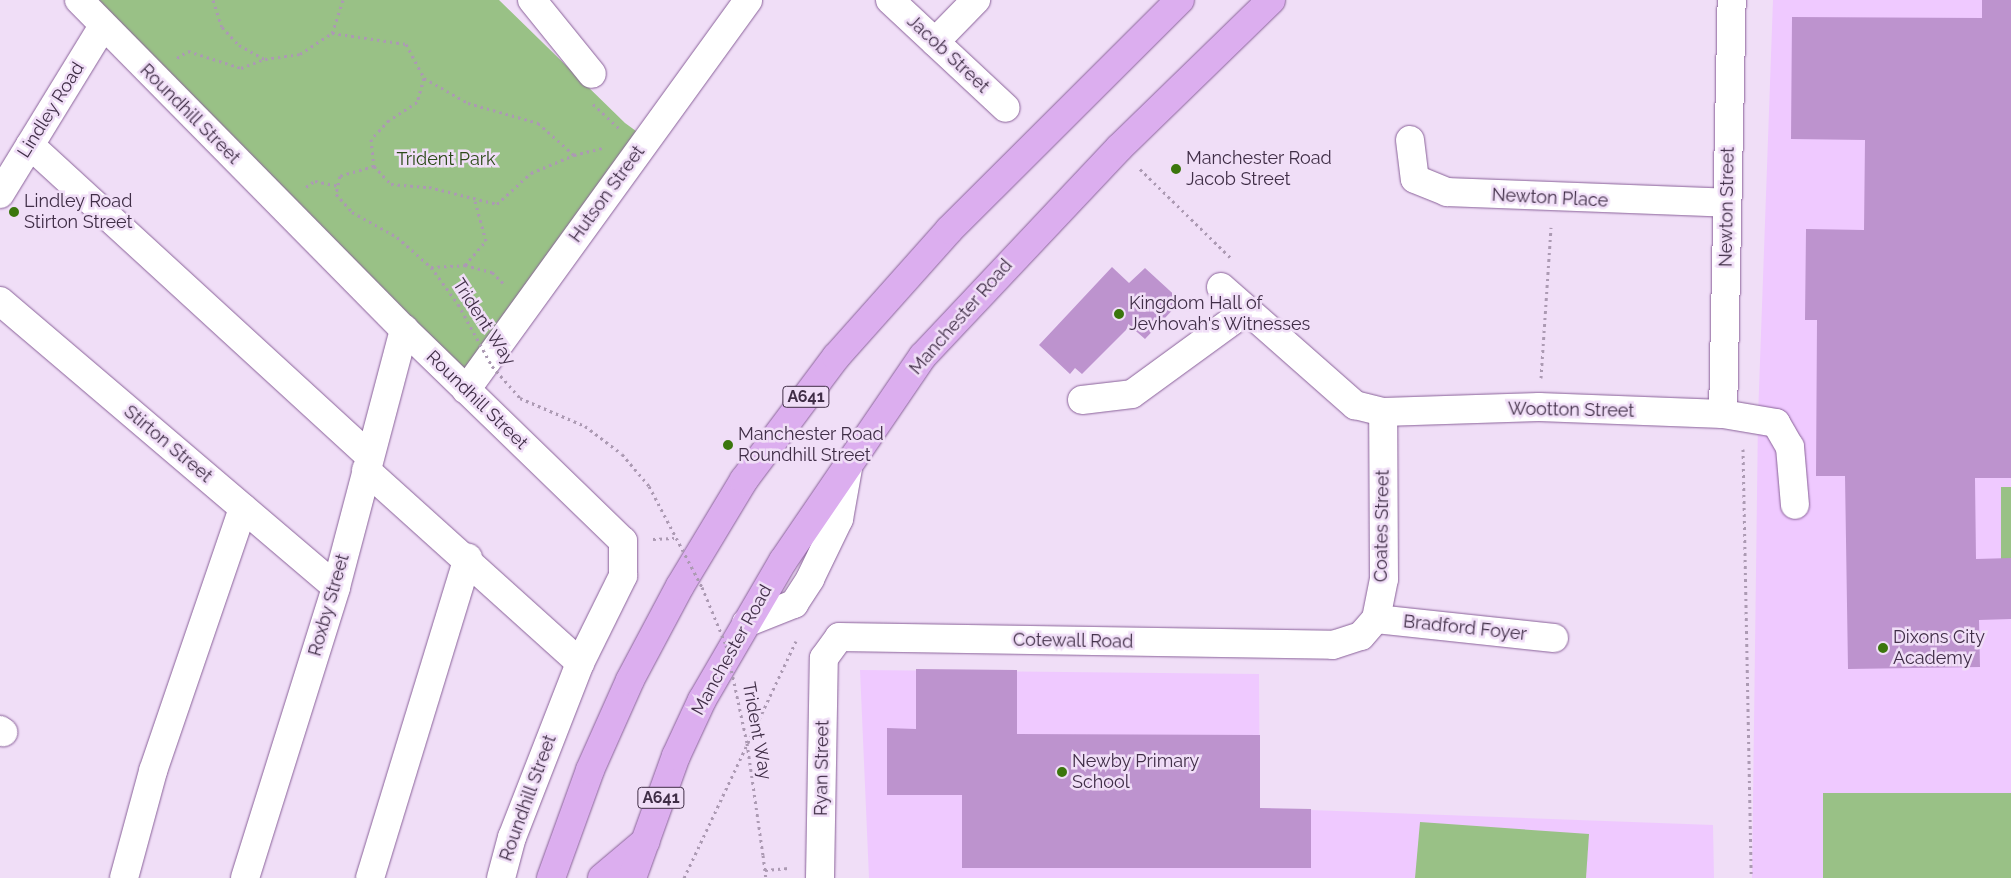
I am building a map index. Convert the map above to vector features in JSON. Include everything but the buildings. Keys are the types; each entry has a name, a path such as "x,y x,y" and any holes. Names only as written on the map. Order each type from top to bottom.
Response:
{"main road":[{"name":"A641","path":"551,878 590,770 630,680 680,586 744,480 836,357 949,230 1180,0"},
{"name":"Manchester Road","path":"632,878 676,756 746,623 849,461 923,356 1119,148 1271,0"},
{"path":"602,878 646,841"}],"street":[{"name":"Roundhill Street","path":"79,0 404,329 623,541 623,576 580,663 512,837 501,878"},
{"path":"532,0 592,74"},
{"name":"Hutson Street","path":"466,390 748,0"},
{"name":"Jacob Street","path":"890,0 1006,108"},
{"path":"935,42 976,0"},
{"name":"Newton Street","path":"1732,0 1728,203 1741,416"},
{"name":"Lindley Road","path":"0,194 103,26"},
{"name":"Newton Place","path":"1410,140 1415,179 1447,192 1552,199 1728,203"},
{"path":"30,144 580,663"},
{"name":"Wootton Street","path":"1221,287 1355,405 1384,412 1539,407 1741,416"},
{"name":"Stirton Street","path":"0,301 336,587"},
{"path":"1082,400 1132,394 1247,310"},
{"name":"Roxby Street","path":"245,878 336,587 404,329"},
{"name":"Coates Street","path":"1376,619 1384,579 1384,412"},
{"path":"1741,416 1776,423 1790,447 1795,505"},
{"path":"124,878 153,771 243,508"},
{"path":"370,878 468,558"},
{"name":"Bradford Foyer","path":"1376,619 1554,638"},
{"name":"Cotewall Road","path":"824,658 839,637 1333,645 1361,636 1376,619"},
{"name":"Ryan Street","path":"820,878 824,658"}],"path":[{"path":"214,0 222,27 239,45 265,59"},
{"path":"151,74 188,52 241,68 265,59 300,54 332,33 343,0"},
{"path":"332,33 406,44 424,78 468,103 538,123 574,155 531,173 497,204 475,201 429,187 390,184 374,166 372,139 389,120 417,102 424,78"},
{"path":"592,74 578,90 626,134"},
{"path":"1119,148 1236,263"},
{"name":"Trident Way","path":"374,166 340,176 336,194 352,212 397,237 431,267 458,304 492,366 520,398 585,426 622,454 649,486 702,587 726,645 747,743 766,878"},
{"path":"1539,407 1552,199"},
{"path":"465,265 486,241 475,201"},
{"path":"431,267 465,265 492,272 508,289"},
{"path":"1741,416 1751,878"},
{"path":"684,878 794,640 824,658"}],"shaded area":[{"name":"Dixons City Academy","path":"1773,0 2011,0 2011,878 1752,878 1758,417"},
{"name":"Newby Primary School","path":"860,670 1259,674 1260,808 1713,825 1714,878 869,878"}],"green space":[{"name":"Trident Park","path":"79,0 499,0 625,123 647,139 466,390"},
{"path":"2001,487 2011,487 2011,559 2001,559"},
{"path":"1823,793 2011,793 2011,878 1823,878"},
{"path":"1420,822 1589,834 1586,878 1415,878"}],"place":[{"name":"Manchester Road Jacob Street","path":"1176,169"},
{"name":"Lindley Road Stirton Street","path":"14,212"},
{"name":"Kingdom Hall of Jevhovah's Witnesses","path":"1119,314"},
{"name":"Manchester Road Roundhill Street","path":"728,445"},
{"name":"Dixons City Academy","path":"1883,648"},
{"name":"Newby Primary School","path":"1062,772"}]}
